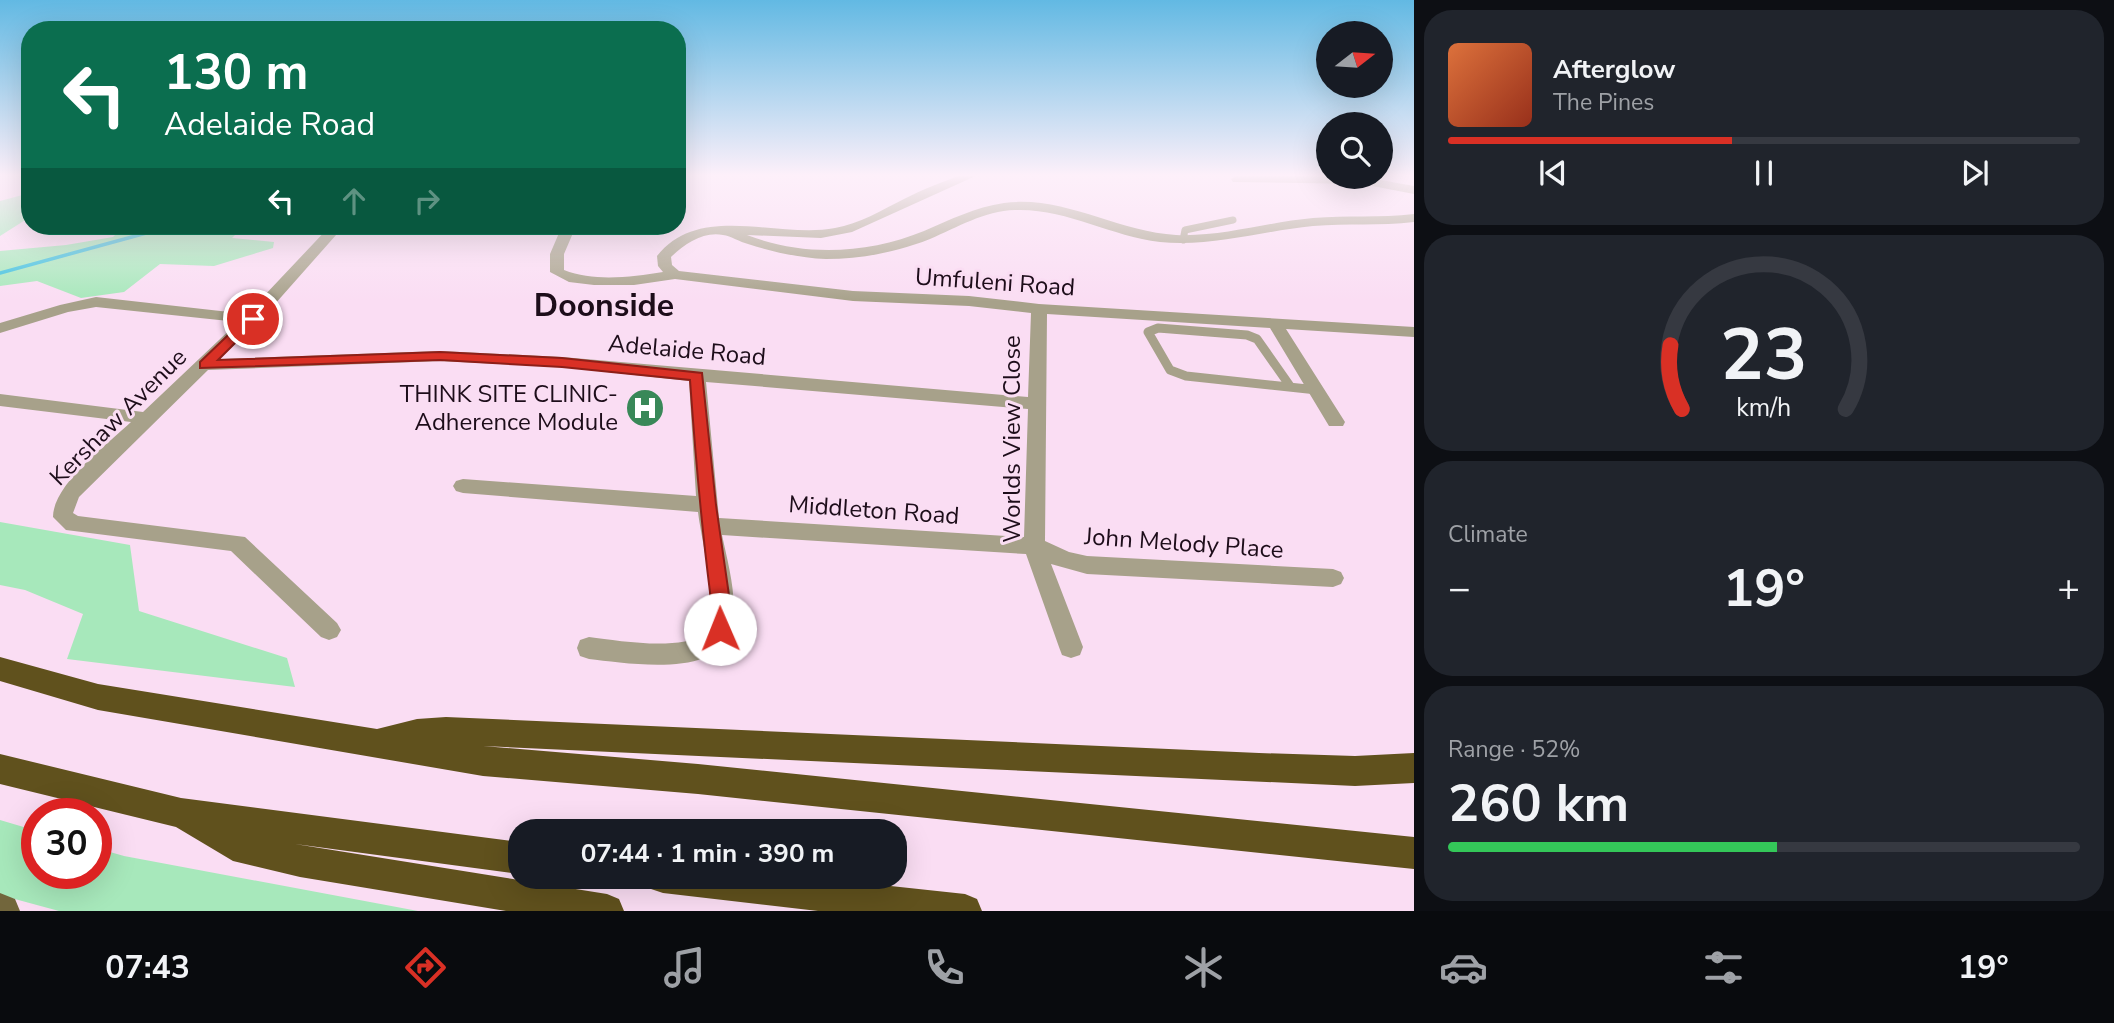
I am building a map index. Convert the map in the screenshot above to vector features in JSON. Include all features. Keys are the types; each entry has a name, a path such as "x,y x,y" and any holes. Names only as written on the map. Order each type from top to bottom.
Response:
{"highway":[{"path":"0,669 98,697 483,761 698,779 1414,853"},
{"path":"373,743 418,733 446,731 1259,768 1355,771 1414,768"},
{"path":"0,768 181,813 508,856"},
{"path":"181,813 233,845 300,861 607,911"},
{"path":"770,889 965,911"}],"street":[{"path":"675,275 665,266 664,256 672,244 703,232 818,235 856,227 879,217"},
{"path":"726,231 769,247 802,254 839,255 884,248 927,235 967,217"},
{"path":"1086,217 1132,232 1184,240 1311,222 1414,218"},
{"name":"Kershaw Avenue","path":"329,235 253,319 145,418 71,492 63,507 63,517 73,524 215,539 237,544 329,630"},
{"name":"Umfuleni Road","path":"566,235 555,265 558,272 574,279 625,281 675,275 800,291 1276,325 1414,332"},
{"path":"0,328 65,308 96,302 253,319"},
{"name":"Worlds View Close","path":"1039,309 1034,546 1071,647"},
{"path":"1276,325 1336,422"},
{"name":"Adelaide Road","path":"205,365 440,356 562,362 697,376 1039,404"},
{"path":"589,648 633,652 682,651 705,647 716,640 720,629 721,609 709,516 697,376"},
{"path":"0,400 145,418"},
{"name":"Middleton Road","path":"463,486 709,516 1034,546"},
{"name":"John Melody Place","path":"1034,546 1065,560 1087,565 1333,578"}],"lane":[{"path":"1184,240 1185,230 1233,220"},
{"path":"1290,386 1257,339 1247,335 1158,328 1148,332 1170,370 1186,376 1317,390"}],"green space":[{"path":"0,217 21,217 21,223 0,236"},
{"path":"235,235 232,238 274,242 273,248 214,266 160,264 124,292 81,298 37,281 0,286 0,251 66,245 113,237"},
{"path":"0,522 130,545 139,611 287,658 295,687 67,659 83,614 25,590 0,585"},
{"path":"0,820 21,826 21,889 112,889 112,853 418,911 59,911 0,895"}],"waterway":[{"path":"0,273 139,235"}],"place":[{"name":"THINK SITE CLINIC- Adherence Module","path":"645,408"}],"district":[{"name":"Doonside","path":"604,305"}],"route":[{"path":"253,319 205,365 440,356 562,362 697,376 707,505 721,609 720,629"}]}
